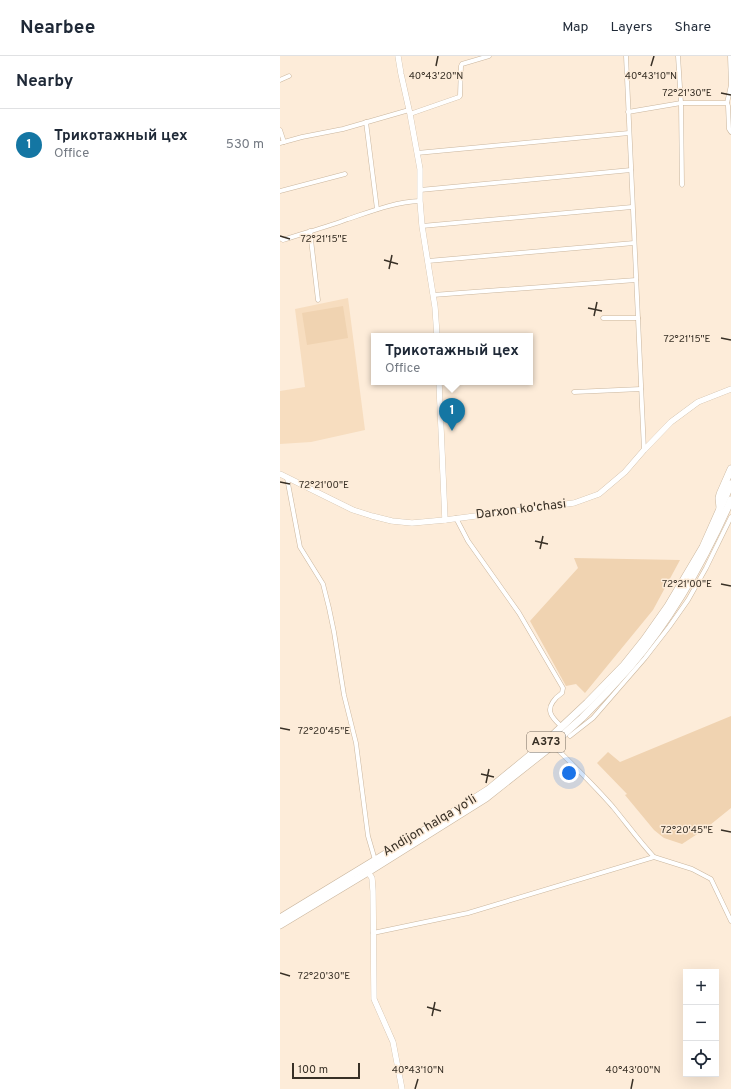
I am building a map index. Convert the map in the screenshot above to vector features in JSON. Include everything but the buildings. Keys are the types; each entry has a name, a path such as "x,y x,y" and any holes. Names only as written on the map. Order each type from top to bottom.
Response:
{"highway":[{"path":"720,508 720,494 731,469"},
{"name":"Andijon halqa yo‘li","path":"280,918 489,789 525,761 562,727 624,665 668,606 703,546 731,484"},
{"name":"Andijon halqa yo‘li","path":"280,925 486,798 553,745 602,698 653,639 690,581 731,500"},
{"path":"561,736 570,736"}],"street":[{"path":"398,56 420,169 422,226 435,307 437,333"},
{"path":"280,130 282,143 410,112 459,97 462,64 489,56"},
{"path":"626,56 644,450"},
{"path":"678,56 681,103 682,185"},
{"path":"730,56 731,85 727,103 729,129 731,132"},
{"path":"280,80 289,76"},
{"path":"628,112 681,103 727,103"},
{"path":"366,122 377,209"},
{"path":"417,153 629,132"},
{"path":"420,190 631,170"},
{"path":"280,191 345,174"},
{"path":"280,238 283,240 377,209 400,203 420,201"},
{"path":"422,226 632,207"},
{"path":"310,231 318,300"},
{"path":"428,261 634,243"},
{"path":"433,294 636,280"},
{"path":"603,318 638,318"},
{"path":"439,385 445,520"},
{"path":"574,392 641,388"},
{"name":"Darxon ko'chasi","path":"280,474 353,510 392,521 412,523 574,503 598,494 624,472 671,422 698,402 731,389"},
{"path":"287,478 300,547 323,584 329,608 344,695 356,743 368,836 375,860"},
{"path":"570,736 593,718 645,658 669,627 688,600 706,568 731,516"},
{"path":"456,518 468,541 519,614 563,688 562,693 555,697 550,707 552,716 562,727"},
{"path":"553,745 609,803 654,857 692,869 711,879 731,921"},
{"path":"373,933 468,913 654,857"},
{"path":"368,872 372,878 374,999 394,1042 402,1089"}],"shaded area":[{"path":"348,298 365,430 311,442 280,444 280,391 305,387 295,309"},
{"path":"343,306 348,338 307,345 302,313"},
{"path":"574,558 680,560 653,610 585,693 576,684 566,686 530,621 578,568"},
{"path":"731,716 731,808 705,829 682,844 664,838 654,830 625,795 627,794 597,763 608,752 620,762"}],"place":[{"name":"Трикотажный цех","path":"452,431"}]}
